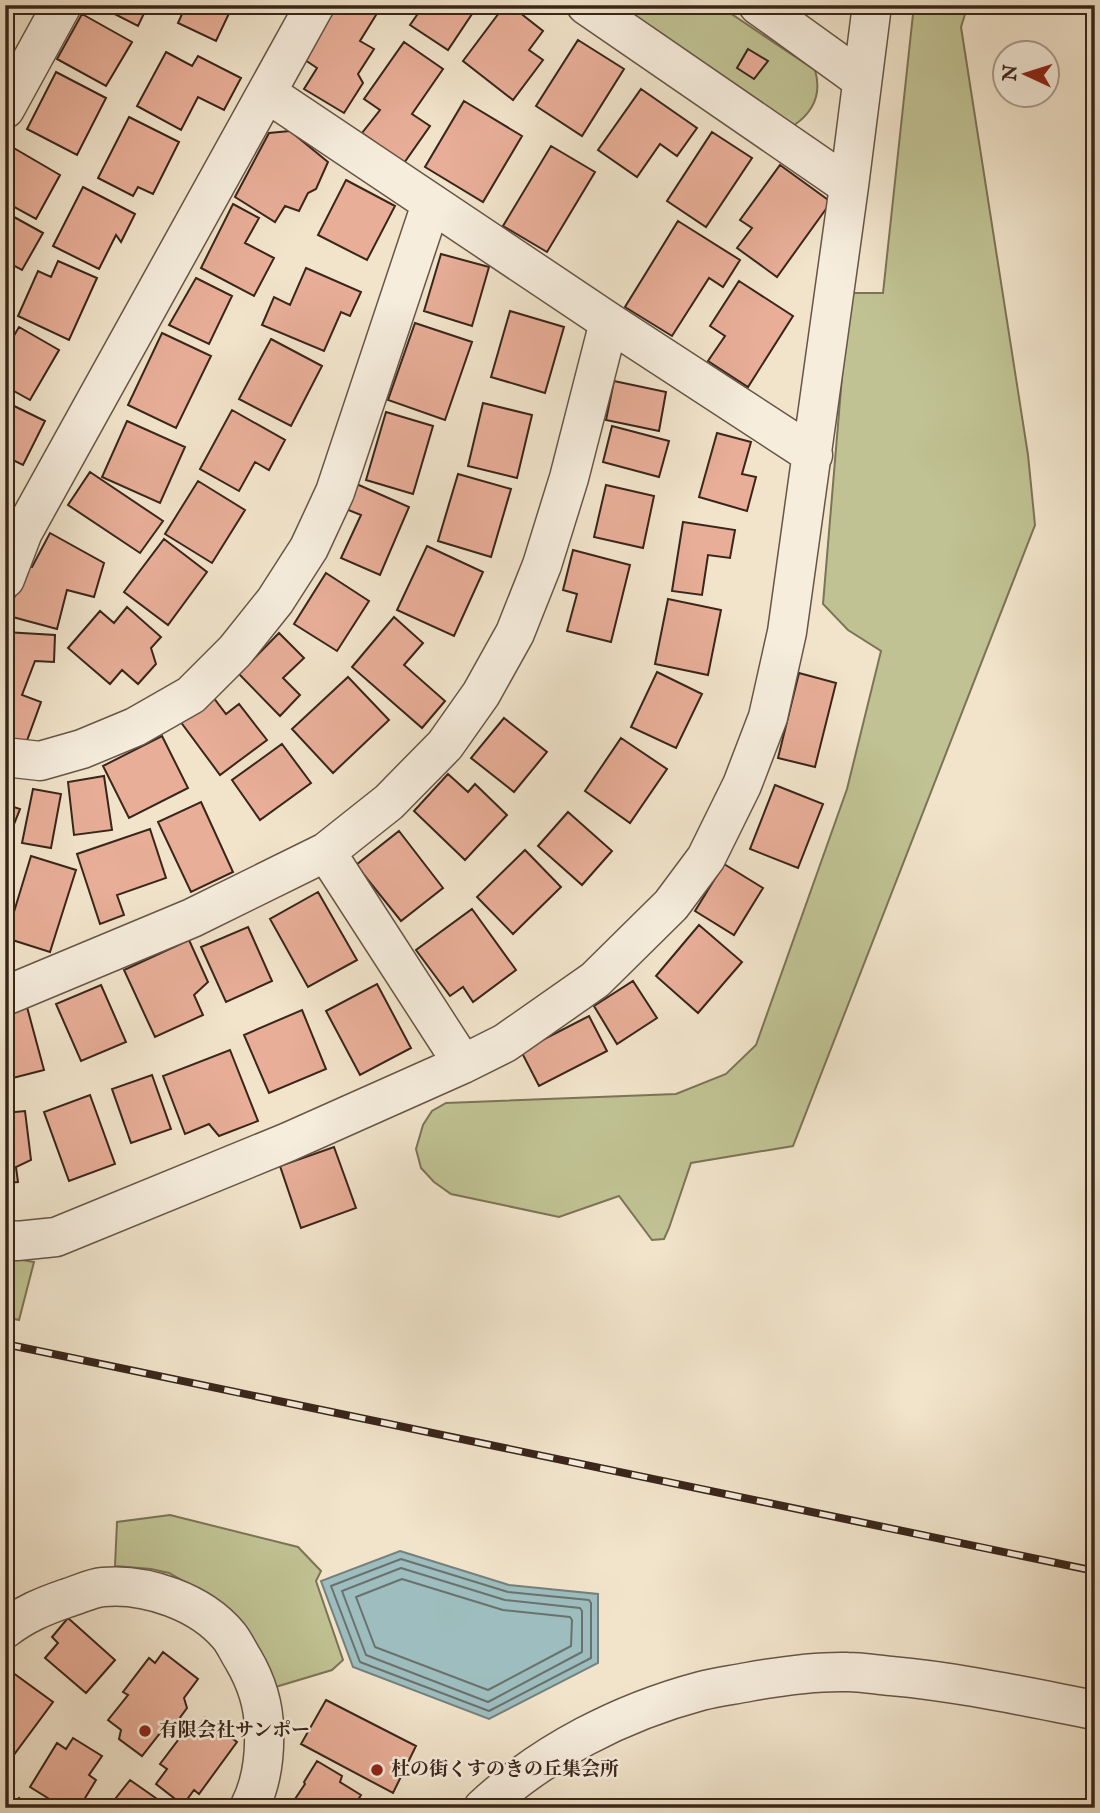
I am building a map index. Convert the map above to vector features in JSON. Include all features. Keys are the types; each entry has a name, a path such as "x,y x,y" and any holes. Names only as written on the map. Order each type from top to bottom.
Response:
{"street":[{"path":"5,109 62,5"},
{"path":"5,579 14,527 267,93 315,5"},
{"path":"586,5 849,186"},
{"path":"758,5 862,79"},
{"path":"5,1239 18,1241 56,1237 288,1142 505,1043 595,980 671,905 706,858 742,785 768,717 787,632 872,5"},
{"path":"267,93 813,455"},
{"path":"5,757 40,761 82,749 135,727 191,695 235,651 275,601 309,548 335,492 431,204"},
{"path":"5,996 192,918 326,852 389,802 445,745 481,694 515,633 542,565 609,322"},
{"path":"326,852 463,1064"},
{"path":"5,1629 20,1617 46,1605 102,1587 139,1588 164,1594 190,1605 210,1619 229,1636 247,1666 261,1698 265,1752 257,1794 249,1808"},
{"path":"483,1808 541,1762 637,1712 701,1691 783,1676 848,1672 919,1678 1095,1710"}],"green space":[{"path":"617,5 718,5 815,70 815,102 806,115 793,126"},
{"path":"914,5 968,5 961,27 1028,455 1035,525 793,1146 691,1163 664,1239 652,1240 619,1196 559,1217 451,1194 421,1168 416,1149 423,1125 432,1111 446,1103 676,1094 726,1074 756,1045 847,789 881,651 848,630 823,604 849,293 883,293"},
{"path":"5,1257 34,1262 19,1320 5,1317"},
{"path":"170,1515 298,1547 321,1571 316,1581 343,1660 332,1670 272,1688 215,1599 169,1573 115,1566 117,1522"}],"water":[{"path":"400,1551 509,1585 598,1594 598,1663 489,1719 353,1667 321,1581"}],"building":[{"path":"97,5 148,5 138,26"},
{"path":"186,5 233,5 216,41 178,23"},
{"path":"330,5 361,5 376,15 360,41 374,49 358,74 363,83 344,113 304,89 317,68 299,56"},
{"path":"379,5 397,5 391,13"},
{"path":"424,5 478,5 448,50 410,25"},
{"path":"505,5 510,5 543,31 529,50 543,60 513,100 463,61"},
{"path":"82,14 132,42 106,86 57,59"},
{"path":"578,40 624,69 582,136 536,106"},
{"path":"404,42 443,69 412,114 430,126 404,163 362,133 380,110 364,99"},
{"path":"748,49 768,61 754,79 737,68"},
{"path":"166,52 192,66 198,56 241,78 224,110 198,97 181,130 137,106"},
{"path":"56,72 106,98 77,155 27,129"},
{"path":"641,89 697,128 677,156 660,144 637,177 598,150"},
{"path":"464,101 522,136 483,202 425,167"},
{"path":"129,117 179,142 153,194 138,187 133,196 98,178"},
{"path":"290,131 328,162 316,189 308,193 299,211 285,206 275,222 235,197 269,133"},
{"path":"712,132 752,158 706,227 667,201"},
{"path":"551,146 595,172 547,252 503,226"},
{"path":"12,147 60,175 36,219 5,202 5,160"},
{"path":"780,165 831,202 777,277 737,248 752,228 740,220"},
{"path":"346,180 395,206 367,260 318,235"},
{"path":"83,187 135,214 121,242 116,235 99,269 53,246"},
{"path":"233,204 259,218 245,243 274,258 254,296 201,268"},
{"path":"5,212 43,233 22,270 5,261"},
{"path":"678,221 740,260 723,287 709,278 672,336 625,307"},
{"path":"441,254 489,267 472,326 424,311"},
{"path":"58,261 97,278 69,340 18,316 38,271 51,277"},
{"path":"306,268 361,292 350,316 341,312 324,351 262,325 274,297 290,305"},
{"path":"196,278 232,296 209,344 169,325"},
{"path":"739,281 793,316 748,387 708,361 725,336 710,326"},
{"path":"510,311 564,327 545,393 491,377"},
{"path":"415,323 472,342 445,420 388,400"},
{"path":"19,327 59,350 30,400 5,386 5,351"},
{"path":"162,333 211,356 176,428 128,405"},
{"path":"271,339 322,366 291,426 239,399"},
{"path":"614,381 666,392 659,431 606,420"},
{"path":"483,403 532,415 517,478 468,466"},
{"path":"10,404 45,421 23,465 11,459 5,471 5,413"},
{"path":"232,410 285,440 269,470 255,462 239,491 200,469"},
{"path":"386,412 433,426 413,494 366,480"},
{"path":"127,421 185,447 160,503 102,477"},
{"path":"612,426 669,441 659,477 603,462"},
{"path":"717,433 751,442 742,474 756,477 747,511 699,497"},
{"path":"90,472 163,521 140,553 68,505"},
{"path":"458,474 511,489 491,557 438,541"},
{"path":"198,481 245,510 212,563 165,534"},
{"path":"352,482 409,507 380,575 341,558 361,515 341,507"},
{"path":"606,485 654,496 643,548 594,537"},
{"path":"683,522 735,530 730,558 708,555 702,595 672,591"},
{"path":"50,533 104,563 94,597 67,590 57,629 9,616 23,567 32,567"},
{"path":"164,539 207,572 168,625 124,592"},
{"path":"427,546 483,572 454,636 397,610"},
{"path":"573,550 630,565 611,642 567,631 577,594 563,590"},
{"path":"326,573 369,601 337,651 294,624"},
{"path":"668,599 721,610 708,675 655,664"},
{"path":"127,607 161,637 151,648 156,664 138,684 122,670 110,684 68,648 100,611 114,623"},
{"path":"394,617 423,643 404,665 445,701 422,728 352,667"},
{"path":"5,632 55,635 54,662 35,661 22,695 41,702 25,746 5,739"},
{"path":"279,633 304,658 283,678 300,695 280,716 239,674"},
{"path":"657,672 702,694 676,748 631,727"},
{"path":"799,673 836,683 815,767 778,758"},
{"path":"348,677 389,720 333,773 292,729"},
{"path":"213,697 226,714 239,704 267,740 220,775 180,721"},
{"path":"504,718 547,752 514,792 471,758"},
{"path":"162,736 188,788 129,818 103,766"},
{"path":"621,738 667,769 630,823 585,791"},
{"path":"282,744 311,783 260,820 232,780"},
{"path":"448,774 468,792 475,784 507,815 465,860 414,811"},
{"path":"104,776 112,830 74,835 68,782"},
{"path":"775,785 823,804 798,868 750,849"},
{"path":"33,789 61,794 51,848 22,843"},
{"path":"201,802 233,872 191,892 158,822"},
{"path":"5,804 20,809 5,847"},
{"path":"568,812 612,851 582,885 538,846"},
{"path":"150,829 166,878 117,895 124,915 100,924 77,854"},
{"path":"399,831 443,888 401,921 356,865"},
{"path":"525,850 561,887 513,934 477,897"},
{"path":"31,856 76,870 50,952 6,938"},
{"path":"724,864 763,888 734,935 695,911"},
{"path":"318,892 357,960 308,987 270,919"},
{"path":"472,909 516,970 473,1002 463,987 450,996 416,950"},
{"path":"699,925 742,962 698,1013 656,976"},
{"path":"248,927 272,981 226,1002 201,947"},
{"path":"189,940 208,982 194,995 203,1015 155,1037 124,970"},
{"path":"633,981 657,1018 617,1044 594,1006"},
{"path":"377,984 411,1048 360,1075 326,1011"},
{"path":"101,985 126,1042 81,1061 56,1004"},
{"path":"27,1007 44,1070 5,1080 5,1012"},
{"path":"302,1010 326,1069 269,1093 244,1035"},
{"path":"589,1016 607,1051 539,1086 521,1051"},
{"path":"230,1050 258,1121 219,1136 209,1124 185,1134 163,1076"},
{"path":"152,1075 171,1129 131,1143 112,1089"},
{"path":"90,1095 115,1164 69,1181 44,1112"},
{"path":"25,1111 31,1160 16,1167 18,1182 5,1183 5,1113"},
{"path":"334,1147 356,1208 301,1228 280,1166"},
{"path":"68,1618 115,1660 86,1693 45,1658 58,1643 52,1637"},
{"path":"163,1652 198,1679 184,1698 187,1708 173,1727 168,1723 142,1756 119,1739 121,1730 108,1720 128,1695 123,1692 149,1658 155,1663"},
{"path":"5,1667 53,1702 13,1756 5,1750"},
{"name":"杜の街くすのきの丘集会所","path":"326,1700 416,1746 393,1793 301,1744"},
{"path":"205,1718 237,1742 199,1794 194,1790 183,1805 156,1784 167,1769 160,1764 188,1727 194,1732"},
{"path":"73,1738 102,1756 89,1775 96,1780 79,1808 64,1808 30,1787 57,1743 66,1749"},
{"path":"317,1761 342,1776 340,1782 361,1795 353,1808 289,1808"},
{"path":"130,1780 170,1808 108,1808"},
{"path":"19,1798 28,1808 9,1808"}],"railway":[{"path":"5,1344 1095,1571"}],"place":[{"name":"有限会社サンポー","path":"145,1731"},
{"name":"杜の街くすのきの丘集会所","path":"377,1770"}]}
